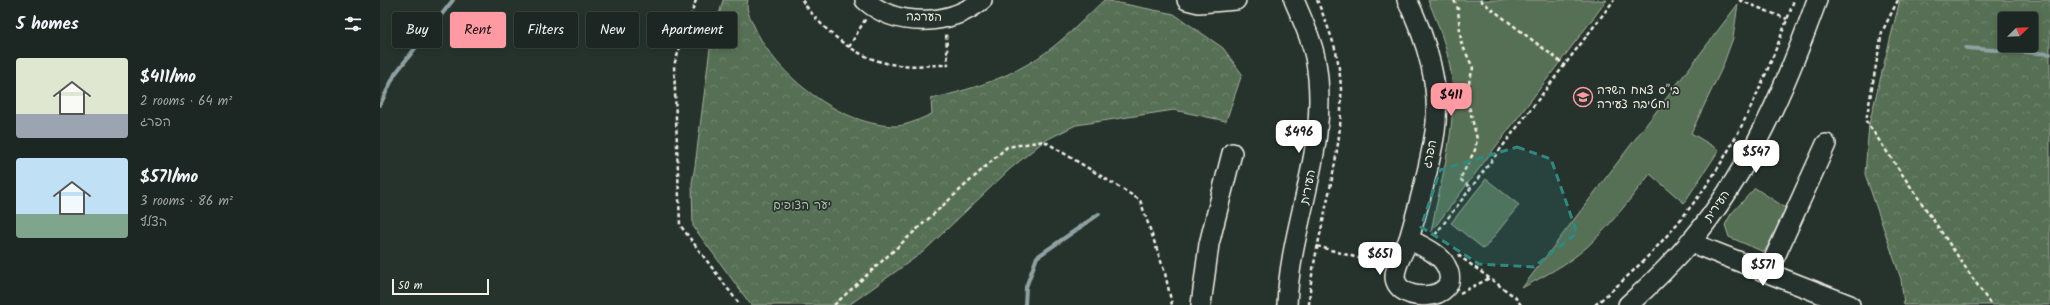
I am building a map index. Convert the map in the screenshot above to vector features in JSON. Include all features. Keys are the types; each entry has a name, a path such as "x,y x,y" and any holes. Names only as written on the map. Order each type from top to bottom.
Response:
{"street":[{"name":"הערבה","path":"869,3 898,16 915,20 945,18 964,12 982,0"},
{"path":"1187,0 1199,3 1236,0"},
{"name":"העירית","path":"1287,305 1290,272 1315,155 1319,119 1318,82 1315,57 1294,0"},
{"name":"הפרג","path":"1407,0 1428,56 1433,75 1436,103 1435,131 1431,154 1410,239 1396,270 1395,281 1403,298 1415,304 1424,305 1434,302 1441,297 1446,289 1449,275 1446,266 1440,258 1410,239"},
{"name":"העירית","path":"1628,305 1649,286 1689,242 1710,217 1728,190 1763,129 1791,69 1817,0"},
{"path":"1768,272 1826,144"},
{"path":"1201,305 1210,244 1232,153"},
{"path":"1689,242 1850,305"}],"path":[{"path":"696,0 674,65 680,226 740,305"},
{"path":"802,0 812,16 833,37 849,47 889,64 948,65 945,18"},
{"path":"1454,0 1458,9 1461,42 1473,68 1468,86 1467,98 1476,139 1475,150 1460,179 1470,188"},
{"path":"1480,0 1565,65"},
{"path":"1440,241 1434,237 1614,0"},
{"path":"1739,0 1788,19"},
{"path":"1595,305 1656,248 1693,204 1710,179 1748,112 1766,74 1794,0"},
{"path":"1898,0 1882,32 1866,121 1991,305"},
{"path":"849,47 869,3"},
{"path":"834,305 1007,147 1044,141 1140,200 1165,273 1172,305"},
{"path":"1317,246 1396,270"},
{"path":"1452,250 1515,297 1521,305"}],"highlighted area":[{"path":"1517,147 1551,159 1577,233 1534,267 1479,264 1421,227 1440,170"}],"green space":[{"name":"יער הצופים","path":"723,0 748,0 748,13 764,44 777,62 794,79 813,95 833,108 854,118 876,124 897,126 915,121 932,114 931,99 982,85 1030,63 1065,37 1104,0 1174,14 1223,48 1242,74 1226,121 1174,110 1076,125 1044,141 1010,169 923,252 849,305 751,305 693,226 692,183 710,48 737,48 737,12 720,12"},
{"path":"1428,0 1607,0 1431,232 1451,131 1453,97 1449,60"},
{"path":"1900,0 2050,0 2050,305 1904,305 1901,279 1865,174 1869,124"},
{"path":"1738,4 1733,38 1722,68 1691,133 1719,150 1684,203 1650,174 1596,239 1564,264 1522,288"},
{"path":"1486,179 1519,205 1484,249 1451,223"},
{"path":"1755,188 1789,210 1764,252 1729,237 1725,225 1731,214"}],"waterway":[{"path":"380,105 395,74 453,0"},
{"path":"1966,48 2050,54"},
{"path":"1025,305 1026,287 1037,257 1099,214"}],"place":[{"name":"בי\"ס צמח השדה וחטיבה צעירה","path":"1583,97"}]}
